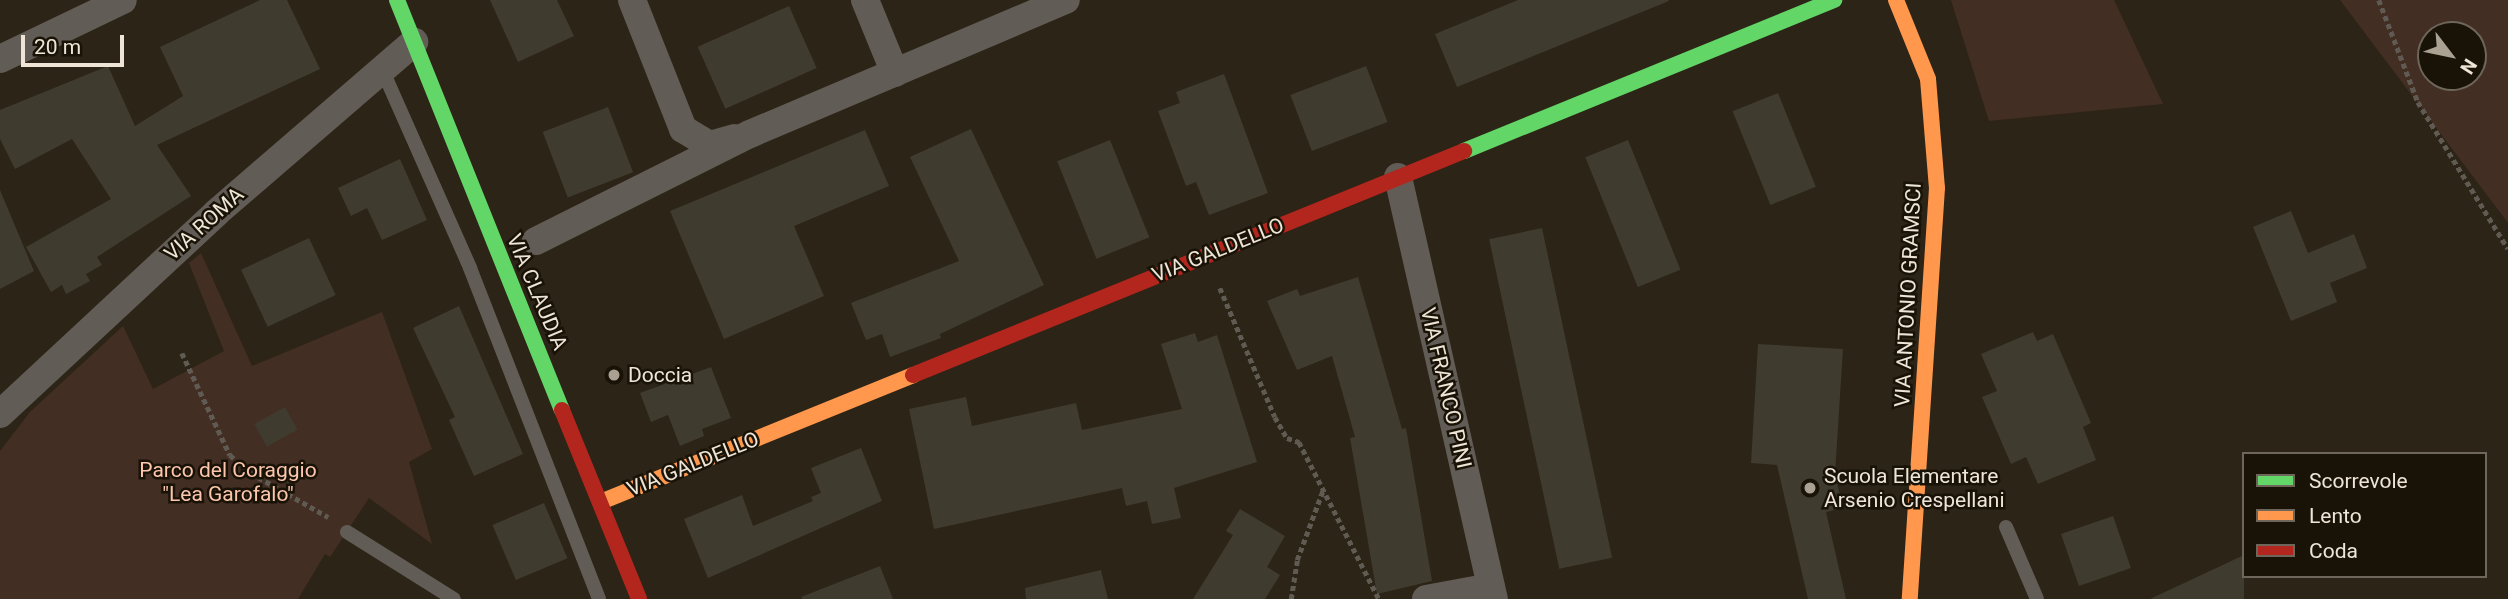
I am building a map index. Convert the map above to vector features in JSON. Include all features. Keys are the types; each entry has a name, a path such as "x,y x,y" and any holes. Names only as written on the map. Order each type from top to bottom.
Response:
{"street":[{"path":"0,59 123,0"},
{"name":"VIA CLAUDIA","path":"397,0 603,501 635,597"},
{"path":"632,0 683,129 710,145 750,134"},
{"path":"865,0 895,73"},
{"path":"536,241 750,134 1066,0"},
{"name":"VIA GALDELLO","path":"603,501 1834,0"},
{"name":"VIA ANTONIO GRAMSCI","path":"1896,0 1928,79 1937,188 1910,599"},
{"name":"VIA ROMA","path":"0,414 189,236 414,42"},
{"name":"VIA FRANCO PINI","path":"1398,177 1492,593"},
{"path":"1426,599 1492,593"}],"lane":[{"path":"382,69 470,268 599,599"},
{"path":"2006,527 2037,599"},
{"path":"347,532 454,599"}],"path":[{"path":"2379,0 2418,102 2508,249"},
{"path":"1206,255 1276,417 1287,438 1299,442 1380,599"},
{"path":"182,353 230,455 251,474 314,507 347,532"},
{"path":"1291,599 1297,560 1323,490"}],"green space":[{"path":"1951,0 2114,0 2163,104 1989,121"},
{"path":"2340,0 2508,0 2508,223"},
{"name":"Parco del Coraggio \"Lea Garofalo\"","path":"201,253 252,366 382,312 432,449 409,462 432,544 369,498 330,557 325,554 298,599 0,599 0,451 30,412 123,326 153,389 224,351 189,263"}],"building":[{"path":"260,0 287,0 320,69 157,145 191,196 97,257 102,265 86,274 90,281 66,294 62,285 51,292 26,247 111,199 72,139 15,169 0,139 0,110 108,66 135,126 183,96 160,47"},
{"path":"490,0 557,0 574,36 518,62"},
{"path":"1518,0 1669,1 1457,87 1435,34"},
{"path":"789,6 817,68 725,109 698,47"},
{"path":"1366,66 1388,122 1312,151 1290,95"},
{"path":"1224,74 1268,193 1209,215 1196,182 1186,186 1158,111 1180,103 1176,92"},
{"path":"1778,93 1816,187 1770,205 1733,111"},
{"path":"608,107 633,172 568,197 543,132"},
{"path":"971,129 1044,285 940,334 941,338 890,357 882,334 866,340 851,303 959,261 910,157"},
{"path":"865,130 889,186 794,226 824,296 724,339 670,211"},
{"path":"1110,140 1149,237 1096,259 1057,161"},
{"path":"1628,140 1680,270 1638,287 1585,157"},
{"path":"400,159 427,220 382,240 367,208 351,216 338,188"},
{"path":"0,190 34,271 0,289"},
{"path":"2291,211 2308,253 2354,234 2367,268 2330,283 2337,302 2291,321 2253,227"},
{"path":"1542,228 1612,558 1559,569 1489,239"},
{"path":"309,238 336,295 268,327 241,270"},
{"path":"1358,277 1402,429 1406,428 1432,581 1377,594 1350,438 1355,437 1332,356 1297,370 1267,301 1297,289 1300,296"},
{"path":"459,306 523,454 474,476 449,420 455,417 413,328"},
{"path":"2033,332 2037,341 2053,334 2091,423 2083,427 2096,460 2038,484 2026,457 2011,464 1982,397 1997,391 1981,354"},
{"path":"1195,333 1198,342 1217,335 1257,462 1174,488 1181,518 1152,524 1147,501 1126,506 1122,488 934,529 909,409 966,397 972,426 1076,403 1082,430 1182,409 1161,344"},
{"name":"Scuola Elementare Arsenio Crespellani","path":"1758,344 1843,349 1835,474 1843,508 1826,512 1846,599 1808,599 1777,465 1751,463"},
{"path":"711,367 731,418 702,429 704,436 680,446 668,415 651,422 640,393"},
{"path":"285,407 298,430 267,447 254,424"},
{"path":"861,448 882,501 708,578 684,519 742,495 753,526 813,501 811,497 821,493 811,468"},
{"path":"544,503 567,558 516,580 492,525"},
{"path":"1240,509 1285,536 1267,567 1280,575 1265,599 1193,599 1233,535 1226,531"},
{"path":"2113,516 2131,568 2079,586 2061,534"},
{"path":"2242,556 2244,599 2150,599"},
{"path":"880,566 893,599 801,597"},
{"path":"1101,570 1108,599 1026,599 1025,588"}],"traffic: fast":[{"path":"397,0 562,410"},
{"path":"1464,151 1834,0"}],"traffic: slow":[{"path":"1896,0 1928,79 1937,188 1910,599"},
{"path":"603,501 913,375"}],"traffic: jam":[{"path":"913,375 1464,151"},
{"path":"562,410 639,599"}],"place":[{"name":"Doccia","path":"614,375"},
{"name":"Scuola Elementare Arsenio Crespellani","path":"1810,488"}]}
